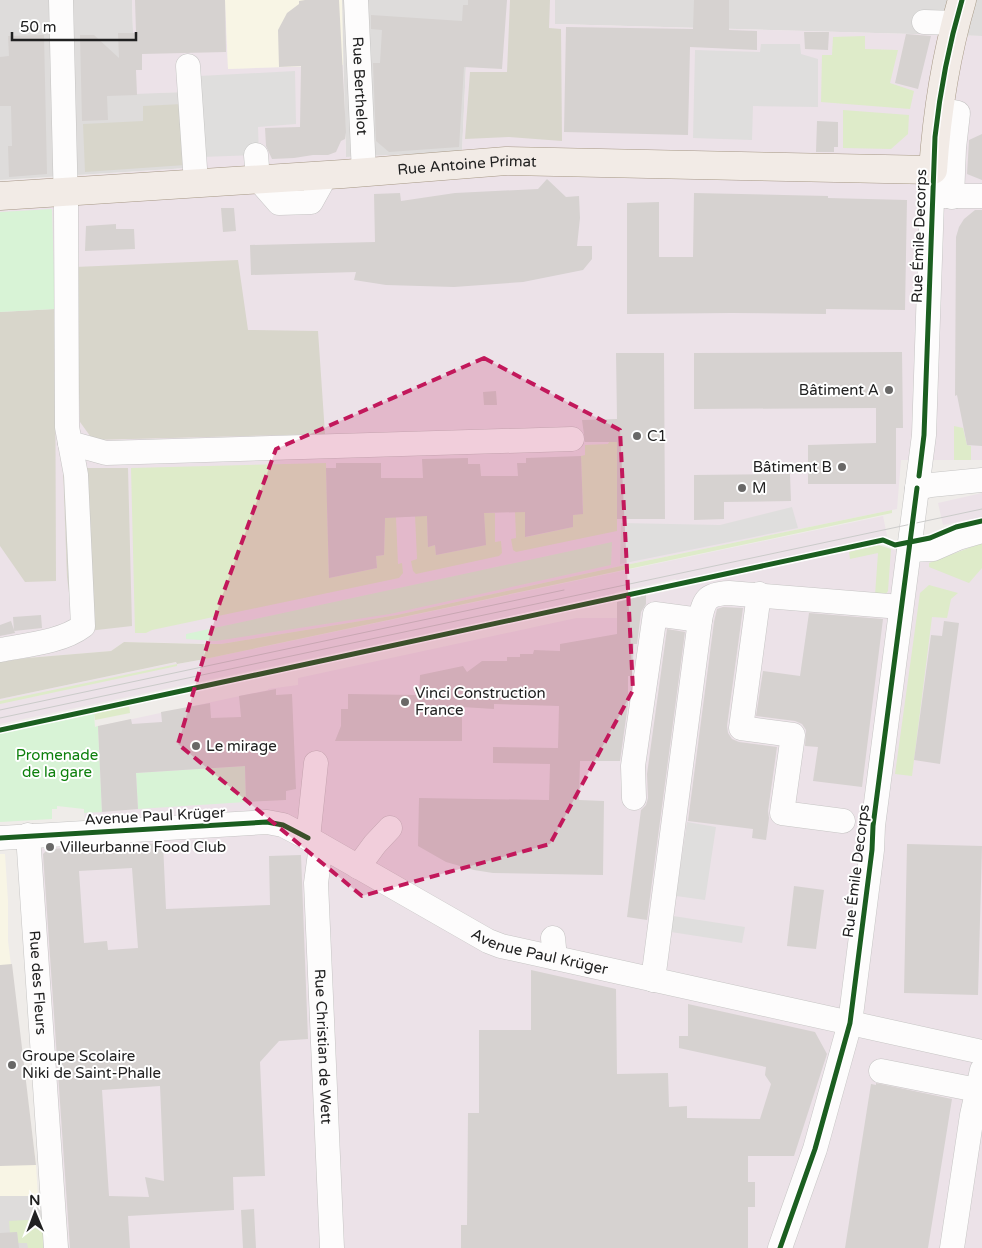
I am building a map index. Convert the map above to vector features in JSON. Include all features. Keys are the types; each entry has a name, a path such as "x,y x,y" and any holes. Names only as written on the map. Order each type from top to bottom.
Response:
{"main road":[{"name":"Rue Émile Decorps","path":"939,188 938,109 959,12"},
{"name":"Rue Antoine Primat","path":"0,196 196,183 257,167 326,175 506,161 939,188"}],"street":[{"path":"0,650 65,636 76,632 83,626 76,474 67,427 66,191 61,0"},
{"name":"Rue Berthelot","path":"356,0 364,173"},
{"path":"924,22 959,12"},
{"path":"188,66 196,183"},
{"path":"939,188 982,196"},
{"name":"Rue Émile Decorps","path":"780,1248 815,1149 850,1023 925,426 939,188"},
{"path":"70,443 106,453 572,439"},
{"path":"917,488 982,480"},
{"path":"909,550 933,549 958,538 982,531"},
{"path":"653,980 700,620 702,607 707,598 716,594 759,594 901,607"},
{"path":"759,594 741,728 793,735 782,813 843,821"},
{"path":"634,798 633,766 654,614 700,620"},
{"name":"Rue Christian de Wett","path":"316,764 316,883 332,1248"},
{"name":"Avenue Paul Krüger","path":"0,838 267,822 283,825 488,941 501,946 554,948 653,980 982,1052"},
{"path":"358,866 390,828"},
{"name":"Rue des Fleurs","path":"28,835 56,1248"},
{"path":"880,1070 980,1080 972,1115 952,1248"}],"highlighted area":[{"path":"484,358 620,430 633,690 550,844 362,896 178,744 220,602 276,449"}],"shaded area":[{"path":"0,0 132,0 135,93 184,92 187,168 0,180"},
{"path":"132,0 225,0 228,69 343,65 346,157 462,152 469,0 555,0 555,24 982,36 982,460 901,460 897,509 616,567 397,615 221,644 124,642 111,651 0,662 0,181 187,168 184,92 135,94"},
{"path":"225,0 342,0 343,65 228,69"},
{"path":"342,0 469,0 462,152 346,157"},
{"path":"510,0 550,0 549,28 561,29 562,141 509,137 465,139 470,72 507,72"},
{"path":"555,0 982,0 982,36 555,24"},
{"path":"761,44 800,44 801,54 818,59 818,107 753,106 752,140 693,138 695,50 760,52"},
{"path":"295,71 296,124 258,127 259,155 202,157 199,76"},
{"path":"182,104 185,165 85,172 83,124 143,121 143,106"},
{"path":"238,260 248,330 318,331 325,434 93,440 80,422 75,267"},
{"path":"55,309 56,581 25,582 0,546 0,312"},
{"path":"63,468 128,468 132,626 88,631 72,616 67,577"},
{"path":"982,493 982,517 943,525 938,503"},
{"path":"792,507 798,528 620,564 621,523 720,525"},
{"path":"883,516 887,536 678,581 675,579 614,594 0,724 0,699 177,662 178,664 205,659"},
{"path":"982,543 982,1248 69,1248 34,846 85,824 81,730 268,689 298,685 298,678 576,618 617,618 617,602 878,545 933,562"},
{"path":"124,642 204,644 205,659 177,664 176,662 0,699 0,662 111,651"},
{"path":"687,822 716,827 705,900 676,896"},
{"name":"Groupe Scolaire Niki de Saint-Phalle","path":"0,854 5,854 8,941 36,1165 38,1196 0,1196"},
{"path":"673,916 745,927 742,943 671,932"},
{"path":"65,1195 69,1248 0,1248 0,1196"}],"green space":[{"path":"865,36 865,49 898,50 890,83 914,91 910,109 821,102 822,55 832,55 833,37"},
{"path":"843,110 909,115 908,134 891,149 843,148"},
{"path":"52,209 55,309 0,312 0,212"},
{"path":"954,426 963,428 967,445 971,446 971,460 954,460"},
{"path":"609,442 617,442 617,531 516,552 513,550 511,539 516,538 515,512 525,512 526,537 573,527 573,515 583,513 581,456 585,455 585,445 608,444"},
{"path":"326,463 329,578 377,568 376,556 384,555 385,518 396,517 398,564 402,563 403,573 399,578 152,630 146,633 135,633 131,468"},
{"path":"892,510 892,513 205,659 204,644 221,644 397,615 616,567"},
{"path":"484,513 495,513 495,542 501,541 502,553 499,556 416,574 413,571 411,561 417,559 415,516 427,516 428,547 435,545 436,555 485,545"},
{"path":"612,542 611,565 390,614 216,641 186,639 186,634"},
{"path":"982,543 982,568 969,583 929,567 929,563"},
{"path":"878,545 891,549 888,591 885,595 875,595 878,553 850,559 849,552"},
{"path":"929,585 958,593 951,599 947,618 932,617 912,776 895,774 920,593"},
{"path":"177,664 177,666 0,704 0,701"},
{"path":"129,705 130,713 95,720 94,713"},
{"name":"Promenade de la gare","path":"94,713 95,727 98,726 102,812 84,813 84,809 57,806 57,809 52,809 52,819 0,822 0,732"},
{"path":"245,766 246,802 138,809 136,773"},
{"path":"43,1219 45,1248 28,1248 27,1243 18,1243 17,1232 10,1233 9,1221"}],"building":[{"path":"135,0 225,0 226,52 142,54 142,70 136,70 137,95 107,96 108,120 82,121 80,35 94,35 119,58 118,33 136,33"},
{"path":"339,0 345,139 341,141 336,152 328,155 272,159 266,146 265,128 300,127 301,66 279,67 278,30 287,13 299,4 299,1"},
{"path":"468,0 507,0 502,69 464,67 459,147 389,152 376,141 373,63 380,63 382,30 371,29 371,15 462,21 463,5 468,5"},
{"path":"694,0 729,0 729,30 757,31 757,50 690,47 688,135 564,132 566,27 693,29"},
{"path":"804,32 829,32 828,50 805,49"},
{"path":"906,34 931,36 918,89 895,83"},
{"path":"44,35 47,174 9,177 8,146 12,146 11,106 0,106 0,57 9,56 8,36"},
{"path":"817,121 838,122 838,147 834,147 834,152 816,152"},
{"path":"982,134 982,180 967,174 969,140"},
{"path":"547,179 566,197 579,196 580,218 577,246 592,246 592,259 583,270 523,282 454,287 386,285 354,280 356,272 251,275 250,245 375,242 374,194 400,193 401,201 455,193 538,189"},
{"path":"694,193 907,200 905,310 826,309 826,314 627,314 627,203 659,202 659,257 693,257"},
{"path":"221,208 234,208 236,231 223,232"},
{"path":"975,210 982,210 982,446 967,445 957,395 955,396 956,237 964,219"},
{"path":"116,224 116,229 134,229 135,249 85,251 86,226"},
{"path":"902,352 903,428 896,428 896,484 808,484 808,445 876,443 876,408 694,409 694,353"},
{"name":"C1","path":"616,353 664,353 665,519 617,519 617,442 585,442 582,420 617,419"},
{"path":"496,391 497,405 484,405 483,392"},
{"path":"581,456 583,514 573,515 573,527 525,537 525,512 484,513 486,545 436,555 435,545 428,547 427,516 385,518 384,555 376,556 377,568 329,578 326,468 336,468 336,463 381,463 381,478 423,478 422,459 468,458 468,464 480,464 481,476 518,476 517,463 526,463 526,458"},
{"name":"M","path":"790,474 791,501 724,502 724,519 694,520 694,475"},
{"path":"646,595 646,604 641,612 637,644 634,644 632,676 628,676 628,704 620,761 580,761 579,800 604,801 603,875 493,873 446,862 418,846 419,798 549,800 550,764 493,763 493,747 558,748 559,706 494,704 494,709 462,707 462,741 335,741 341,726 341,709 348,709 348,694 419,695 420,675 463,666 467,672 482,661 507,661 507,657 533,654 534,650 560,651 560,644 617,634 617,602"},
{"path":"723,607 743,608 727,726 728,733 732,739 739,742 777,747 766,840 752,838 753,829 688,821 714,622 717,609"},
{"path":"809,613 883,619 862,787 813,781 818,747 805,746 806,730 802,724 795,721 756,716 763,671 800,676"},
{"path":"41,615 42,628 14,631 13,617"},
{"path":"11,621 15,633 0,636 0,625"},
{"path":"944,621 959,623 940,764 914,760 931,635 942,636"},
{"path":"667,629 685,632 647,920 627,917 641,810 646,805 648,798 647,774"},
{"name":"Le mirage","path":"276,689 276,695 292,694 296,789 286,791 286,800 246,802 245,766 136,773 138,809 102,812 98,726 131,719 132,724 162,722 161,712 210,703 211,718 241,717 239,696"},
{"path":"163,843 166,909 270,905 269,856 301,855 308,1039 279,1041 260,1062 265,1176 233,1177 234,1210 128,1216 130,1248 70,1248 43,854 48,849","holes":["132,868 138,948 108,950 107,941 84,943 79,871","160,1086 164,1181 145,1177 149,1197 109,1196 102,1090"]},
{"path":"907,844 982,846 978,995 904,993"},
{"path":"794,886 824,890 816,949 787,946"},
{"name":"Groupe Scolaire Niki de Saint-Phalle","path":"12,964 36,1165 0,1166 0,965"},
{"path":"531,970 616,989 617,1074 668,1073 669,1107 687,1106 687,1118 760,1119 771,1084 765,1075 766,1067 679,1048 679,1036 688,1036 688,1004 815,1032 827,1054 794,1156 748,1156 748,1182 755,1182 755,1207 748,1207 748,1248 461,1248 461,1225 467,1225 468,1113 479,1113 479,1030 531,1030"},
{"path":"876,1083 952,1099 928,1248 845,1248 871,1084 876,1085"},
{"path":"254,1209 256,1248 243,1248 241,1210"},
{"path":"17,1232 19,1248 0,1248 0,1233"}],"tram line":[{"path":"0,718 982,509"},
{"path":"0,710 564,590"}],"cycle path":[{"path":"919,476 924,435 935,137 946,68 962,0"},
{"path":"780,1248 815,1149 850,1023 872,850 873,826 917,488"},
{"path":"0,730 883,540 895,545 930,538 956,527 982,521"},
{"path":"0,838 267,822 283,825 308,838"}],"place":[{"name":"Bâtiment A","path":"889,390"},
{"name":"C1","path":"637,436"},
{"name":"Bâtiment B","path":"842,467"},
{"name":"M","path":"742,488"},
{"name":"Vinci Construction France","path":"405,702"},
{"name":"Le mirage","path":"196,746"},
{"name":"Villeurbanne Food Club","path":"50,847"},
{"name":"Groupe Scolaire Niki de Saint-Phalle","path":"12,1065"}]}
